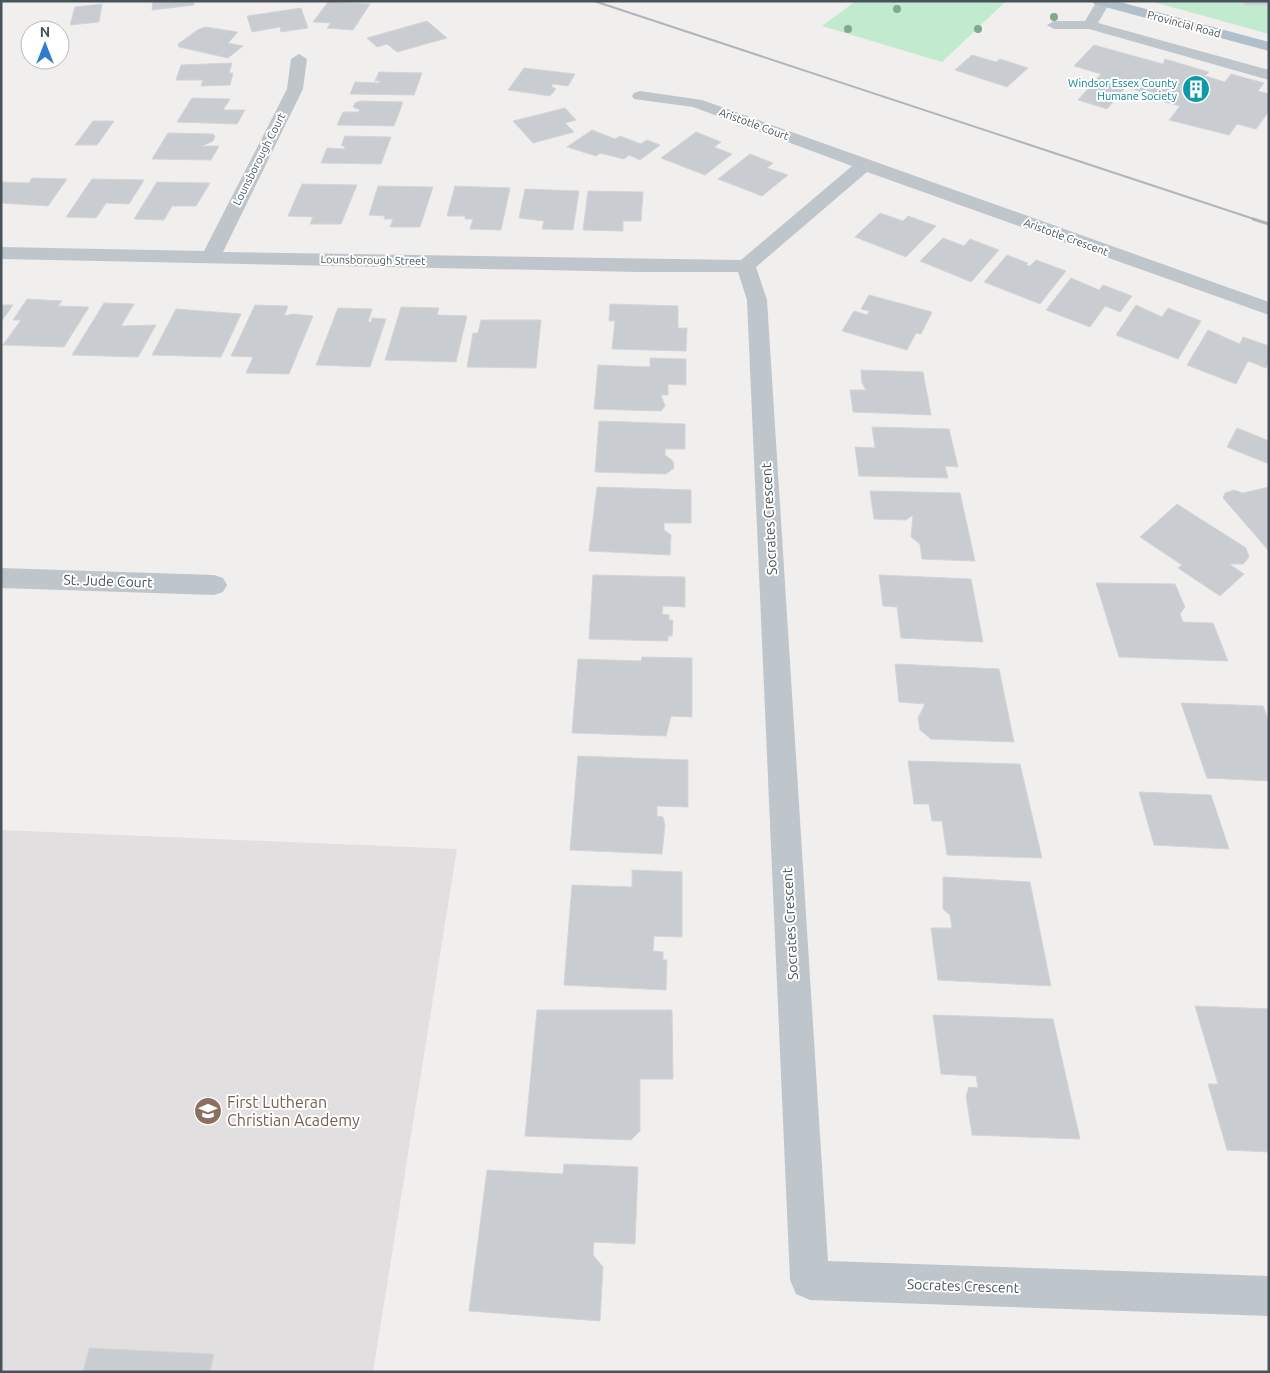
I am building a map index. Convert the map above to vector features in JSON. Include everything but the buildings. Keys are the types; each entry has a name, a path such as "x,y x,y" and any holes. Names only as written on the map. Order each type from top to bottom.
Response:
{"main road":[{"name":"Provincial Road","path":"1101,2 1269,47"}],"street":[{"path":"1090,25 1101,2"},
{"path":"1054,25 1090,25 1269,75"},
{"name":"Lounsborough Court","path":"211,256 295,89 299,59"},
{"name":"Aristotle Court","path":"640,96 696,103 864,165"},
{"path":"746,266 864,165"},
{"name":"Aristotle Crescent","path":"864,165 1269,309"},
{"name":"Lounsborough Street","path":"1,253 638,266 746,266"},
{"name":"Socrates Crescent","path":"746,266 757,300 810,1280 1269,1296"},
{"name":"St. Jude Court","path":"1,578 214,585"}],"shaded area":[{"name":"First Lutheran Christian Academy","path":"1,830 457,849 373,1372 1,1372"}],"green space":[{"path":"856,1 1006,1 942,62 822,26"},
{"path":"1150,1 1243,1 1246,5 1269,5 1269,34"}],"railway":[{"path":"594,1 1257,220"},
{"path":"1253,219 1269,224"}],"place":[{"name":"Windsor Essex County Humane Society","path":"1196,89"},
{"name":"First Lutheran Christian Academy","path":"208,1111"}]}
